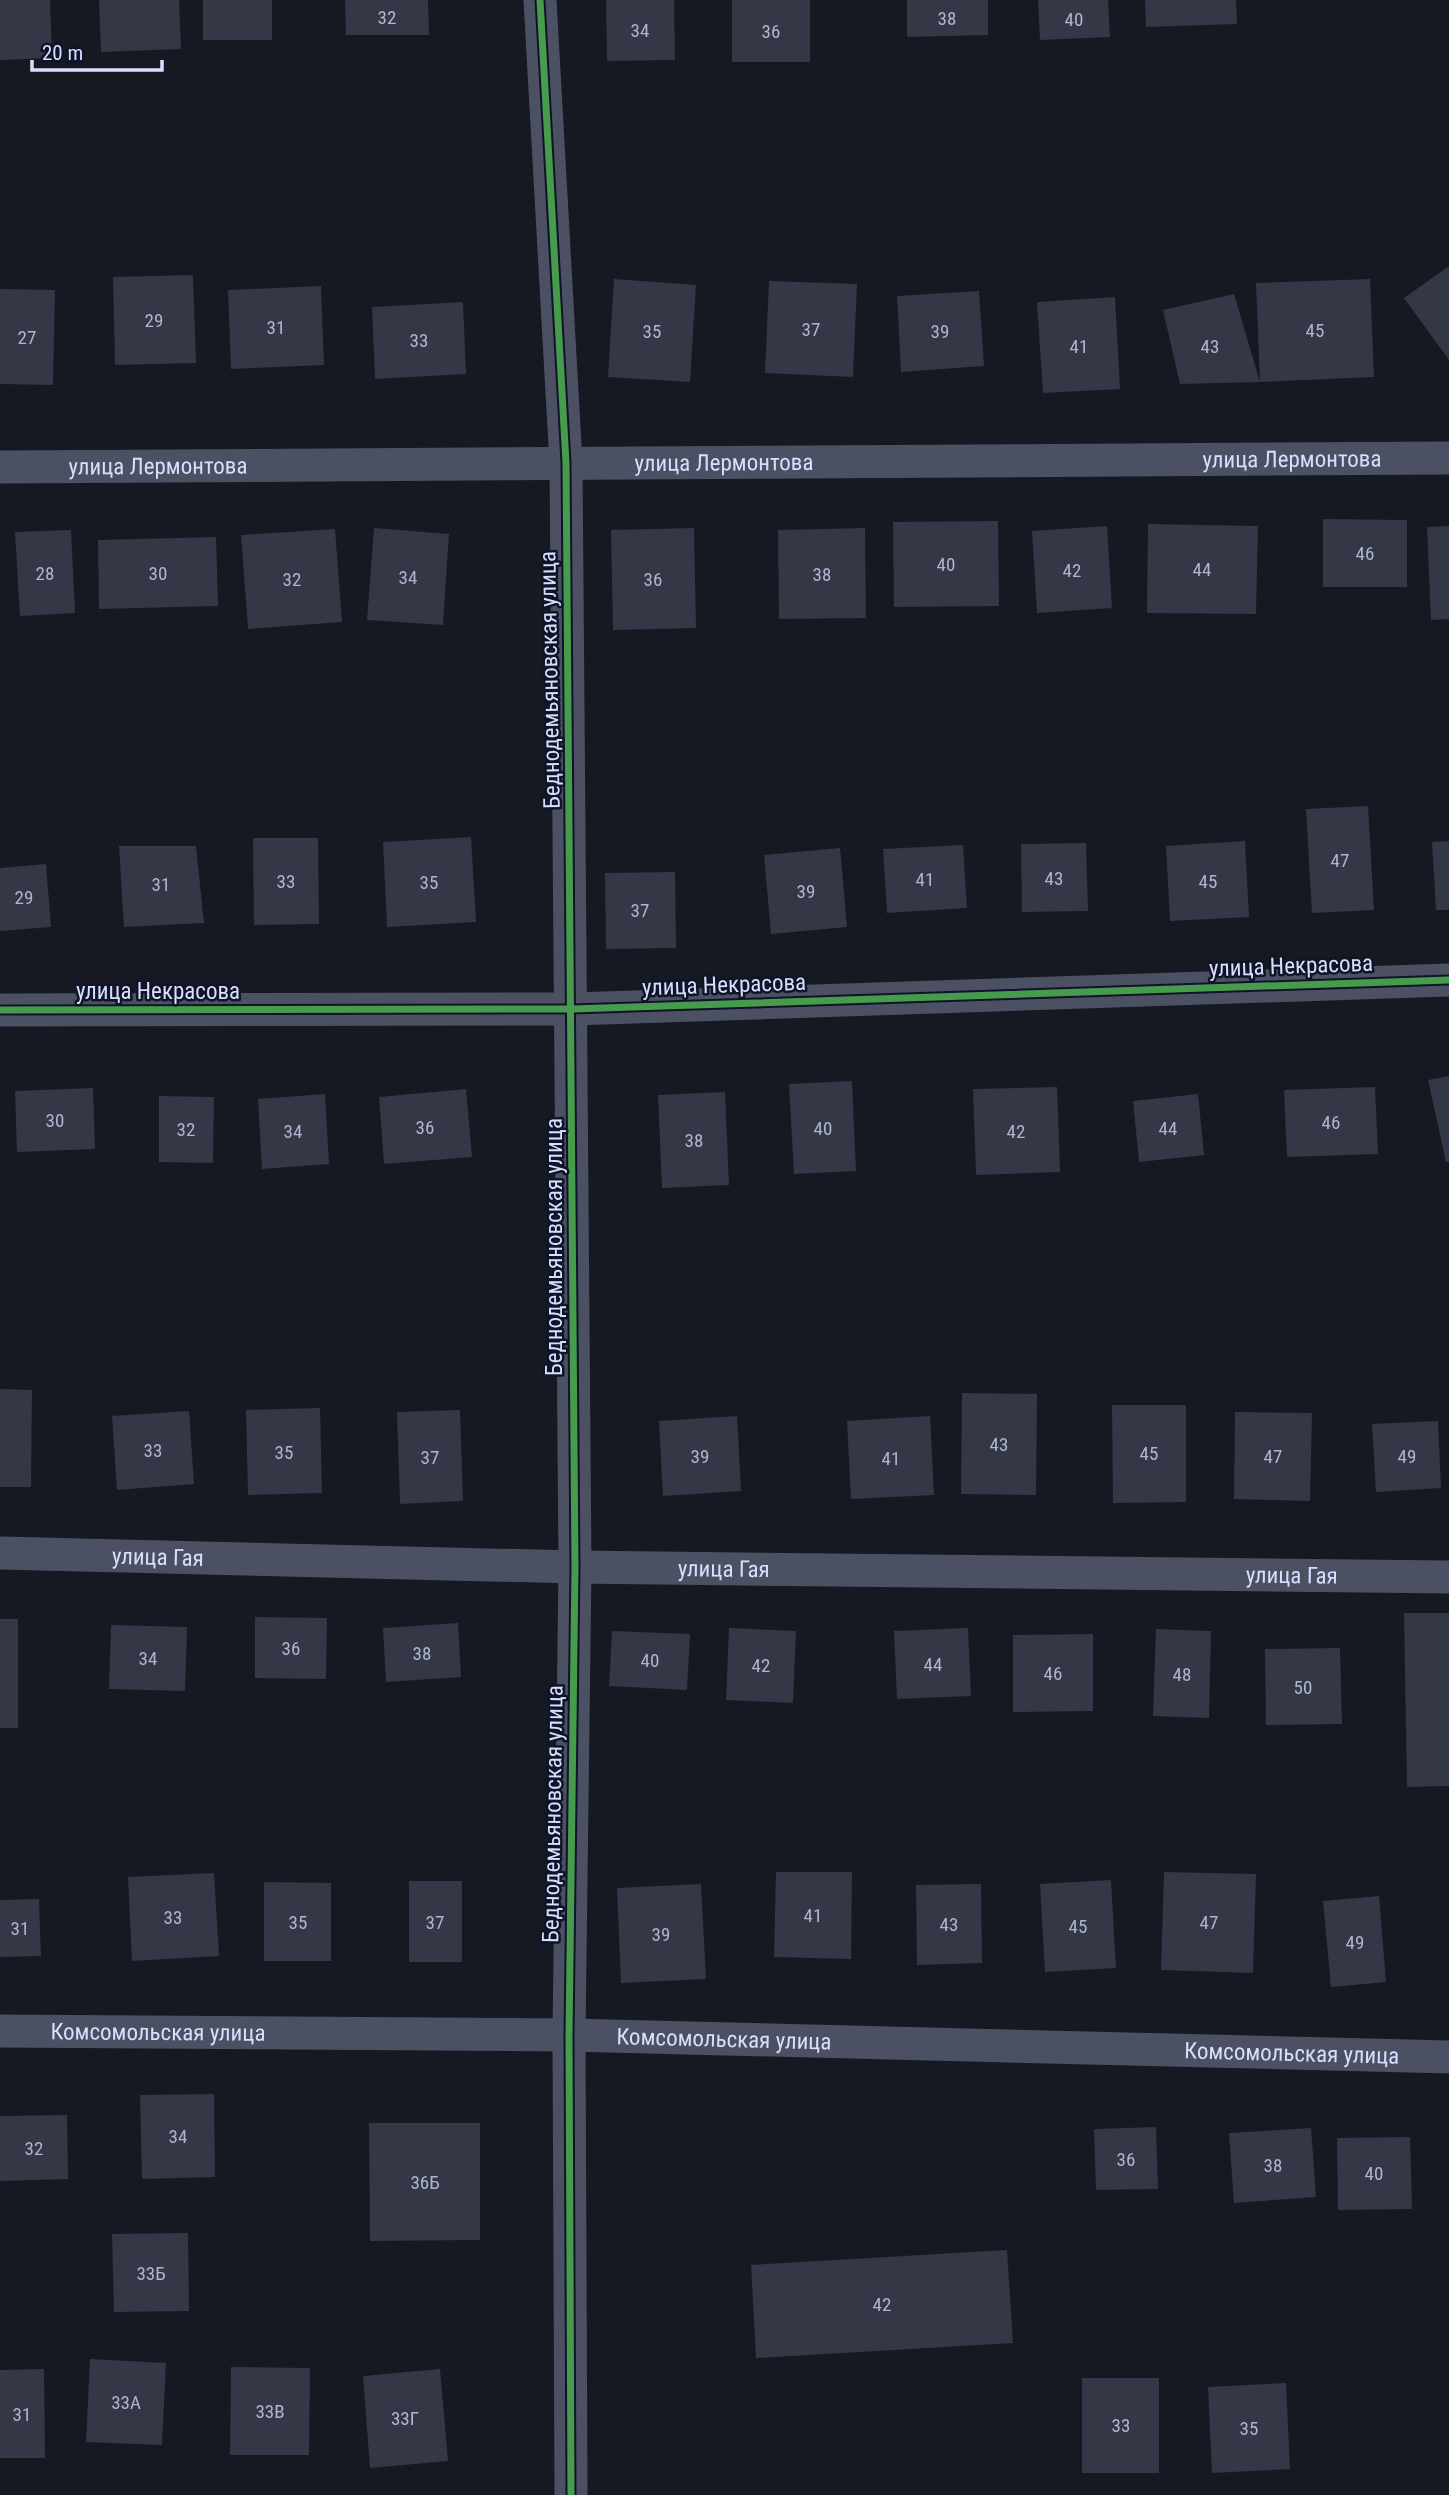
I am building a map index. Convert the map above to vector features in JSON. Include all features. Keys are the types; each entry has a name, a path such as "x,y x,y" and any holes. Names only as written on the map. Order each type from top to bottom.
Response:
{"street":[{"name":"Беднодемьяновская улица","path":"540,0 566,463 575,1567 569,2035 571,2495"},
{"name":"улица Лермонтова","path":"0,467 1449,458"},
{"name":"улица Некрасова","path":"0,1010 572,1009 1449,980"},
{"name":"улица Гая","path":"0,1553 575,1567 1449,1577"},
{"name":"Комсомольская улица","path":"0,2031 569,2035 1449,2057"}],"building":[{"path":"0,0 50,0 52,58 0,60"},
{"path":"99,0 179,0 181,49 101,52"},
{"path":"203,0 272,0 272,40 203,40"},
{"path":"345,0 428,0 429,35 346,35"},
{"path":"606,0 674,0 675,60 607,61"},
{"path":"732,0 810,0 810,62 732,62"},
{"path":"907,0 988,0 988,35 907,37"},
{"path":"1038,0 1108,0 1110,37 1040,40"},
{"path":"1145,0 1236,0 1237,24 1146,27"},
{"path":"1449,266 1449,360 1404,298"},
{"path":"193,275 196,363 115,365 113,277"},
{"path":"614,279 696,285 690,382 608,377"},
{"path":"1370,279 1374,377 1260,382 1256,283"},
{"path":"769,281 857,284 853,377 765,373"},
{"path":"321,286 324,365 231,369 228,290"},
{"path":"0,289 55,290 53,385 0,384"},
{"path":"979,291 984,366 901,372 897,296"},
{"path":"1234,294 1260,382 1180,384 1163,310"},
{"path":"1115,297 1120,389 1043,393 1037,302"},
{"path":"463,302 466,374 375,379 372,307"},
{"path":"1323,519 1407,520 1407,587 1323,587"},
{"path":"998,521 999,606 894,607 893,522"},
{"path":"1148,524 1258,526 1256,614 1147,613"},
{"path":"1107,526 1112,608 1037,613 1032,531"},
{"path":"1449,526 1449,619 1431,620 1427,527"},
{"path":"374,528 449,534 443,625 367,620"},
{"path":"694,528 696,628 613,630 611,530"},
{"path":"865,528 866,618 779,619 778,530"},
{"path":"335,529 342,622 248,629 241,535"},
{"path":"71,530 75,613 20,616 15,532"},
{"path":"216,537 218,606 99,609 98,540"},
{"path":"1368,806 1374,910 1312,913 1306,809"},
{"path":"471,837 476,922 387,927 383,842"},
{"path":"253,838 318,838 319,924 254,925"},
{"path":"1245,841 1249,917 1170,921 1166,846"},
{"path":"1449,841 1449,910 1436,910 1432,842"},
{"path":"1086,843 1088,911 1022,912 1021,844"},
{"path":"963,845 967,908 887,913 883,849"},
{"path":"119,846 196,846 204,923 124,927"},
{"path":"840,848 847,927 771,934 764,855"},
{"path":"46,864 51,927 0,931 0,868"},
{"path":"675,872 676,948 606,949 605,873"},
{"path":"1449,1076 1449,1162 1446,1162 1428,1080"},
{"path":"852,1081 856,1171 794,1174 789,1084"},
{"path":"1057,1087 1060,1172 976,1175 973,1089"},
{"path":"1375,1087 1378,1154 1287,1157 1284,1090"},
{"path":"93,1088 95,1149 17,1152 15,1091"},
{"path":"466,1089 472,1157 384,1164 379,1097"},
{"path":"725,1092 729,1185 662,1188 658,1095"},
{"path":"325,1094 329,1164 262,1169 258,1099"},
{"path":"1198,1094 1204,1155 1139,1162 1133,1101"},
{"path":"159,1096 214,1097 213,1163 159,1162"},
{"path":"0,1389 32,1390 31,1487 0,1487"},
{"path":"962,1393 1037,1394 1036,1495 961,1494"},
{"path":"1112,1405 1186,1405 1186,1502 1113,1503"},
{"path":"320,1408 322,1493 248,1495 246,1410"},
{"path":"460,1410 463,1501 400,1504 397,1412"},
{"path":"189,1411 194,1484 117,1490 112,1416"},
{"path":"1235,1412 1312,1413 1310,1501 1234,1499"},
{"path":"737,1416 741,1491 663,1496 659,1421"},
{"path":"930,1416 934,1495 851,1499 847,1421"},
{"path":"1438,1421 1441,1488 1376,1492 1372,1424"},
{"path":"1404,1613 1449,1613 1449,1786 1407,1787"},
{"path":"255,1617 327,1618 326,1679 255,1678"},
{"path":"0,1619 18,1619 18,1728 0,1728"},
{"path":"458,1623 461,1677 386,1682 383,1628"},
{"path":"111,1625 187,1627 185,1691 109,1689"},
{"path":"729,1628 796,1631 793,1703 726,1700"},
{"path":"968,1628 971,1696 897,1699 894,1631"},
{"path":"1156,1629 1211,1631 1209,1718 1153,1716"},
{"path":"612,1631 690,1634 687,1690 609,1686"},
{"path":"1093,1634 1093,1711 1013,1712 1013,1635"},
{"path":"1340,1648 1342,1724 1266,1725 1265,1649"},
{"path":"776,1872 852,1872 851,1959 774,1957"},
{"path":"1164,1872 1256,1874 1253,1973 1161,1970"},
{"path":"214,1873 219,1956 132,1961 128,1877"},
{"path":"1111,1880 1116,1968 1045,1972 1040,1884"},
{"path":"409,1881 462,1881 462,1962 409,1962"},
{"path":"264,1882 331,1883 331,1961 264,1961"},
{"path":"701,1884 706,1979 621,1983 617,1888"},
{"path":"981,1884 982,1963 917,1965 916,1885"},
{"path":"1379,1896 1386,1982 1331,1987 1323,1901"},
{"path":"39,1899 41,1956 0,1957 0,1900"},
{"path":"214,2094 215,2177 142,2179 140,2095"},
{"path":"67,2115 68,2179 0,2181 0,2116"},
{"path":"369,2123 480,2123 480,2240 370,2241"},
{"path":"1156,2127 1158,2189 1096,2190 1094,2129"},
{"path":"1311,2128 1316,2197 1234,2203 1229,2133"},
{"path":"1410,2137 1412,2209 1338,2210 1337,2138"},
{"path":"188,2233 189,2311 114,2312 112,2234"},
{"path":"1007,2250 1013,2343 756,2358 751,2265"},
{"path":"90,2359 166,2363 162,2445 86,2442"},
{"path":"231,2367 310,2368 309,2455 230,2455"},
{"path":"44,2369 45,2458 0,2458 0,2370"},
{"path":"440,2369 448,2461 370,2468 363,2376"},
{"path":"1082,2378 1159,2378 1159,2473 1082,2473"},
{"path":"1286,2383 1290,2469 1212,2473 1208,2387"}],"cycle path":[{"path":"540,0 566,463 575,1567 569,2035 571,2495"},
{"path":"0,1010 572,1009 1449,980"}]}
